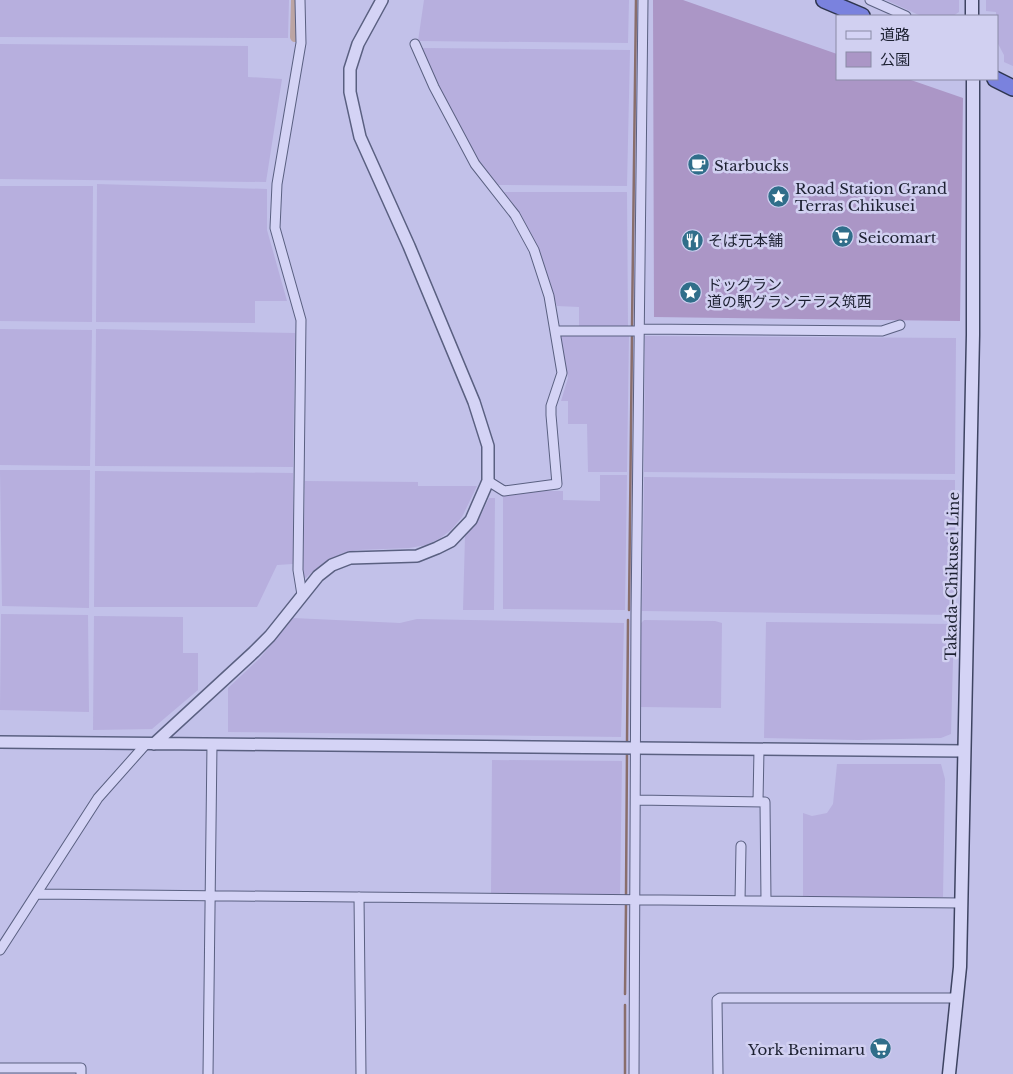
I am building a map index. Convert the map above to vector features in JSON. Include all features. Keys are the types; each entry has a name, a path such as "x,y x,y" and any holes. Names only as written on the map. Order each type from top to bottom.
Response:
{"highway":[{"path":"824,0 860,15"},
{"path":"997,80 1013,88"}],"main road":[{"path":"972,0 972,15"},
{"name":"Takada-Chikusei Line","path":"949,1074 960,967 973,329 973,80"}],"street":[{"path":"300,0 301,43 277,184 275,228 301,320 298,570 302,595"},
{"path":"0,950 98,798 150,744 270,636 318,576 340,562 359,556 417,556 451,540 470,520 488,481 488,446 474,402 409,246 360,137 350,92 350,69 358,44 382,0"},
{"path":"634,1074 636,800 631,748 636,616 636,331 643,0"},
{"path":"870,0 904,15"},
{"path":"415,44 434,87 475,164 515,215 534,250 549,296 556,331 562,373 551,406 557,484 504,490 488,481"},
{"path":"556,331 882,331 900,325"},
{"path":"0,742 964,751"},
{"path":"208,1074 212,744"},
{"path":"758,801 759,750"},
{"path":"636,800 765,802 766,901"},
{"path":"740,901 741,846"},
{"path":"36,894 961,903"},
{"path":"359,896 361,1074"},
{"path":"718,1074 717,1000 720,998 957,998"},
{"path":"0,1068 82,1068 81,1074"}],"shaded area":[{"path":"0,0 289,0 288,38 0,37"},
{"path":"424,0 629,0 628,43 418,41"},
{"path":"886,0 959,0 959,12 954,15 919,15"},
{"path":"986,0 1013,0 1013,66 1004,62 1004,55 998,44 998,15 996,15 996,12 986,11"},
{"path":"0,44 248,46 248,77 282,79 266,182 0,179"},
{"path":"421,48 630,50 627,186 496,185 481,165 446,104"},
{"path":"97,184 267,189 267,230 287,301 255,301 255,323 96,322"},
{"path":"0,186 93,186 92,322 0,321"},
{"path":"502,192 627,192 628,327 579,327 579,307 557,306 538,253"},
{"path":"0,329 92,330 90,466 0,465"},
{"path":"96,329 295,333 293,467 95,466"},
{"path":"629,334 627,472 588,472 587,424 568,424 568,401 561,401 568,378 560,335"},
{"path":"645,336 956,338 955,474 644,472"},
{"path":"0,470 90,470 89,608 2,606"},
{"path":"95,471 293,473 293,564 277,565 257,607 94,607"},
{"path":"600,475 627,475 625,610 503,609 503,496 544,491 563,491 563,500 600,501"},
{"path":"644,477 955,480 955,615 642,611"},
{"path":"305,481 418,482 418,486 477,486 462,517 451,530 439,539 426,545 409,548 357,550 343,553 327,560 303,580"},
{"path":"489,498 495,498 494,610 463,610 465,536 481,515"},
{"path":"1,614 88,615 89,712 0,710"},
{"path":"94,616 183,617 183,653 198,653 198,690 152,729 93,730"},
{"path":"293,618 400,623 417,619 624,623 621,737 228,732 228,688 260,658"},
{"path":"644,620 715,621 722,623 721,708 641,707 641,623"},
{"path":"766,622 954,624 951,734 941,738 858,740 764,738"},
{"path":"492,760 622,761 620,895 491,893"},
{"path":"837,764 941,764 945,779 943,897 803,897 803,813 812,816 827,813 833,804"}],"green space":[{"path":"653,0 683,0 836,54 836,80 911,80 963,98 960,321 654,317"}],"waterway":[{"path":"295,37 296,0"},
{"path":"632,328 636,0"},
{"path":"629,610 632,334"},
{"path":"627,743 628,620"},
{"path":"626,896 627,751"},
{"path":"625,994 626,904"},
{"path":"625,1005 625,1074"}],"place":[{"name":"Starbucks","path":"698,165"},
{"name":"Road Station Grand Terras Chikusei","path":"779,197"},
{"name":"Seicomart","path":"842,237"},
{"name":"そば元本舗","path":"692,240"},
{"name":"ドッグラン 道の駅グランテラス筑西","path":"691,293"},
{"name":"York Benimaru","path":"881,1049"}]}
